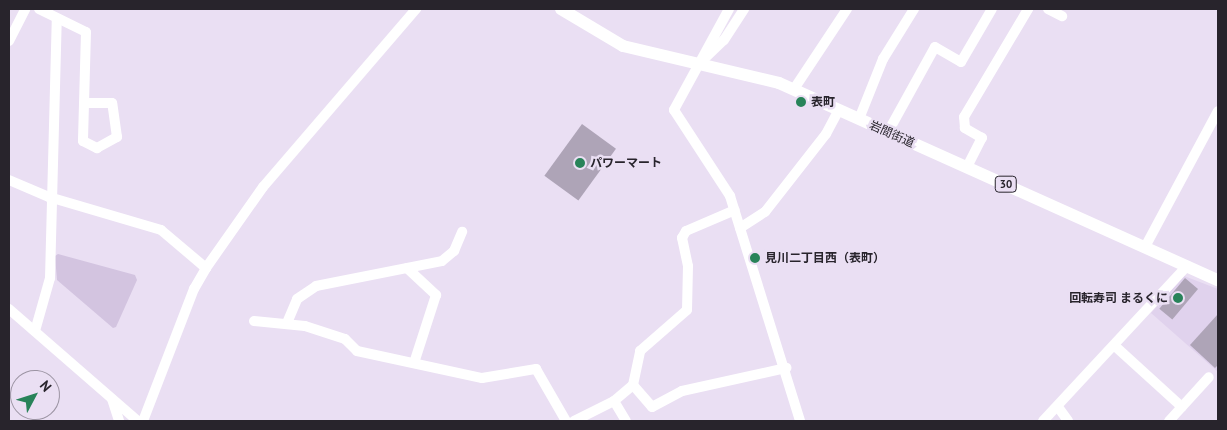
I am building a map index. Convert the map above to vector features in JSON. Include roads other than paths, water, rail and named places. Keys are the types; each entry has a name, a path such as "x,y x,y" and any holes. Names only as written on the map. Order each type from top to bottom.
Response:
{"main road":[{"name":"岩間街道","path":"561,9 622,46 697,65 747,73 794,89 1218,280"}],"street":[{"path":"9,41 25,9"},
{"path":"39,9 86,32 87,104 83,141 97,148 118,137 112,103 87,104"},
{"path":"143,421 194,289 206,268 263,187 416,9"},
{"path":"729,9 674,110 725,184 786,368 800,421"},
{"path":"697,65 724,40 744,9"},
{"path":"794,89 845,9"},
{"path":"859,119 883,59 914,9"},
{"path":"888,132 935,47 962,62 992,9"},
{"path":"967,167 982,138 965,128 964,117 1028,9"},
{"path":"1048,9 1062,16"},
{"path":"35,331 50,278 54,198 57,19"},
{"path":"740,228 765,212 826,134 839,110"},
{"path":"1145,247 1218,111"},
{"path":"9,180 54,198 161,230 206,268"},
{"path":"574,421 614,401 634,385 640,351 687,310 688,266 682,238 686,231 735,210"},
{"path":"287,323 297,299 316,286 407,268 449,256 462,232"},
{"path":"1044,421 1116,347 1187,266"},
{"path":"407,268 436,296 414,363"},
{"path":"9,309 138,421"},
{"path":"254,321 287,323 345,339 357,351 482,378 536,369 566,421"},
{"path":"1116,347 1182,407"},
{"path":"634,385 652,407 682,391 786,368"},
{"path":"1169,421 1209,377"},
{"path":"111,398 118,421"},
{"path":"614,401 626,421"},
{"path":"1058,407 1068,421"}],"place":[{"name":"表町","path":"801,102"},
{"name":"パワーマート","path":"580,163"},
{"name":"見川二丁目西（表町）","path":"755,258"},
{"name":"回転寿司 まるくに","path":"1178,298"}]}
